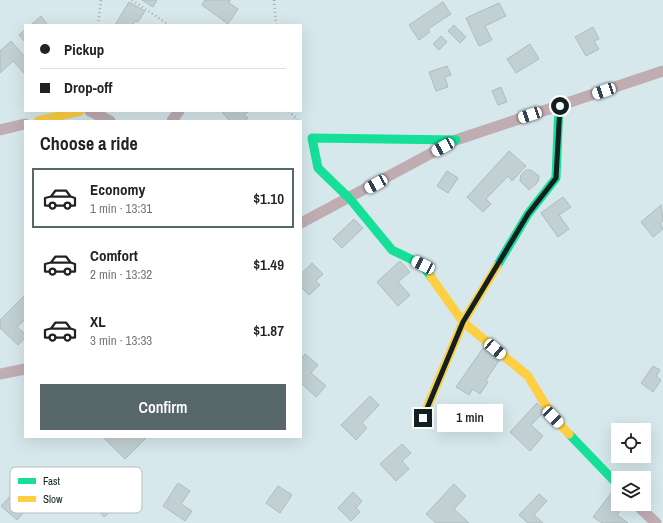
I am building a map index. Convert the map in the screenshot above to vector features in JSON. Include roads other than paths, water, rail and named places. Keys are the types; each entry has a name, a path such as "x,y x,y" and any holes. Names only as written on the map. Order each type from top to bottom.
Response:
{"street":[{"path":"302,223 350,199 456,140 663,71"},
{"path":"423,418 463,322 528,214 556,178 560,106"},
{"path":"42,120 76,112"},
{"path":"92,112 108,120"},
{"path":"0,130 24,124"},
{"path":"456,140 312,138 318,168 350,199 392,250 423,265 463,322 528,376 553,417 611,478"},
{"path":"0,374 24,369"},
{"path":"643,511 656,523"}]}
